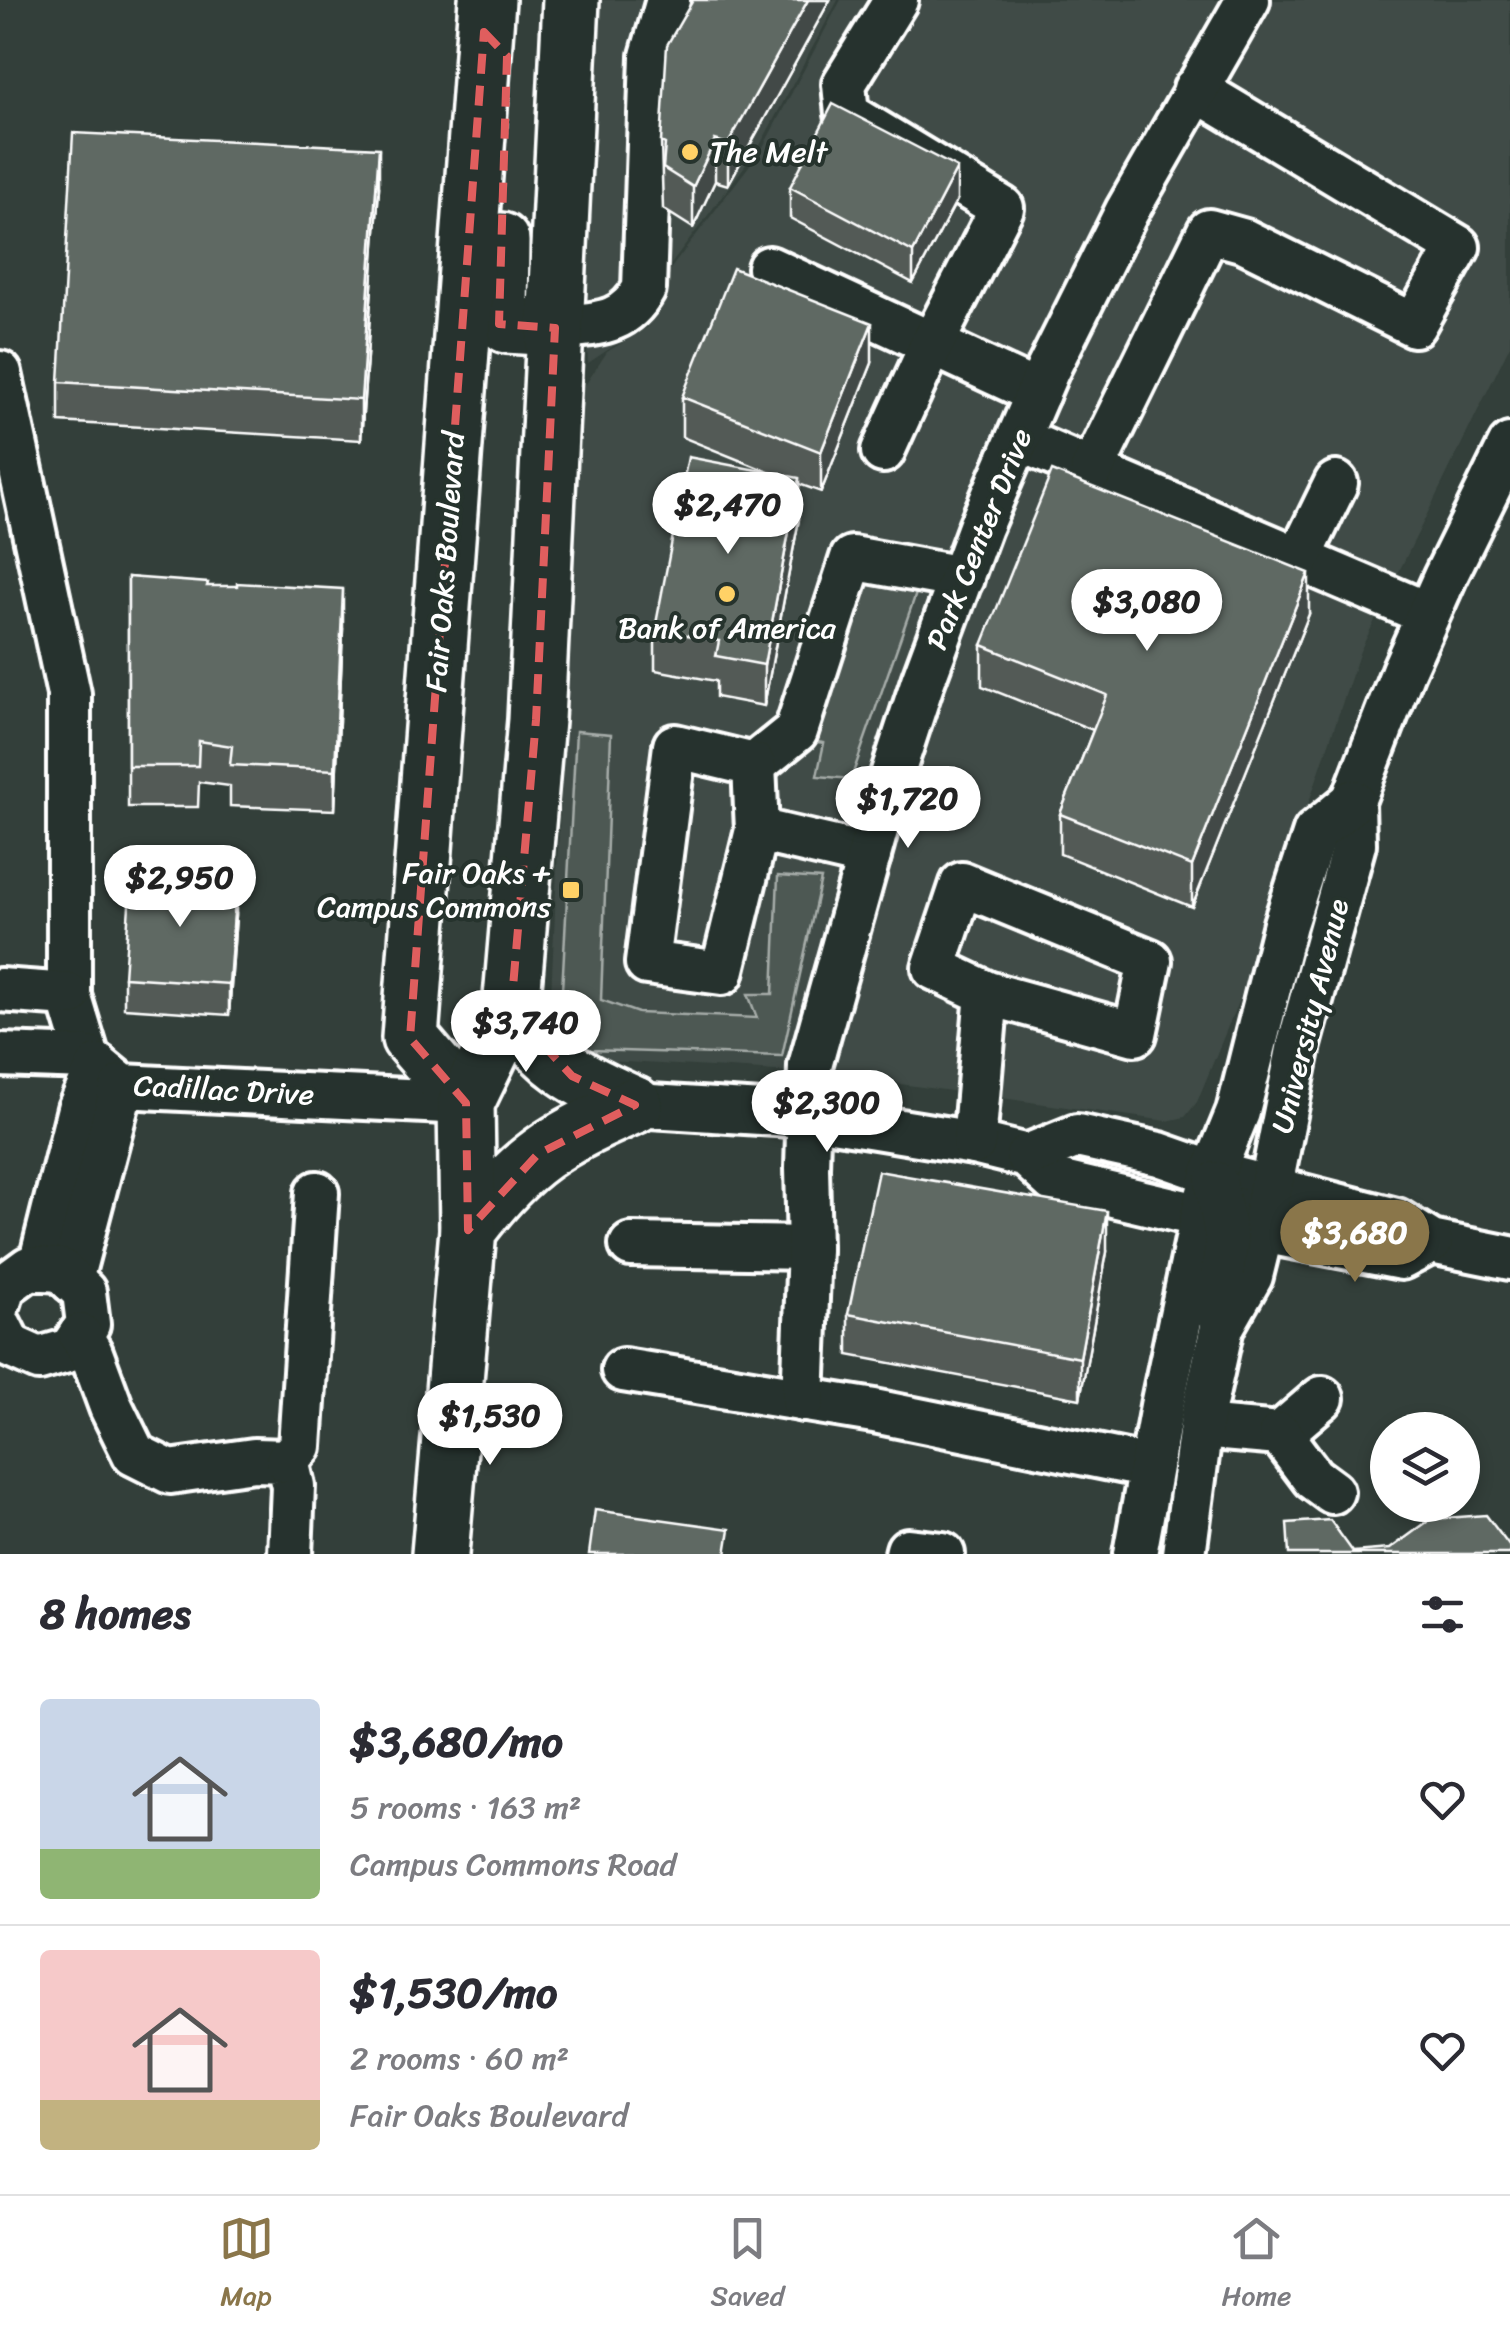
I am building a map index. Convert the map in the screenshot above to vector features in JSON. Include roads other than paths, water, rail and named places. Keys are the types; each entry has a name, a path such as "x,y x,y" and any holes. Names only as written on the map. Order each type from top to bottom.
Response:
{"main road":[{"path":"440,1554 468,1230 466,1103 510,1010 536,720 571,0"},
{"path":"486,16 507,56 500,311 508,325 555,328"},
{"name":"Fair Oaks Boulevard","path":"466,1103 410,1038 486,16"},
{"path":"510,1010 535,1045 572,1076 635,1105"},
{"path":"468,1230 500,1188 538,1154 583,1127 635,1105"}],"street":[{"path":"555,328 615,320 635,305 644,289 652,56 668,0"},
{"path":"883,452 932,344 1002,208 847,114 844,84 896,0"},
{"name":"Park Center Drive","path":"803,1400 810,1066 910,719 962,578 1038,393 1126,211 1248,0"},
{"path":"1092,470 1209,231 1245,240 1414,325 1458,247 1196,89"},
{"path":"769,268 1038,393"},
{"path":"0,373 16,520 69,694 69,995 103,1070 79,1109 55,1274"},
{"path":"1018,438 1428,614"},
{"name":"University Avenue","path":"1222,1327 1251,1276 1299,1044 1354,844 1353,801 1428,614 1510,445"},
{"path":"1299,559 1336,483"},
{"path":"754,765 796,730 852,558 962,578"},
{"path":"675,746 754,765 757,830 722,973 647,962 675,746"},
{"name":"University Avenue","path":"1135,1554 1202,1216 1213,1173 1238,1112 1285,924 1315,832 1353,801"},
{"path":"757,830 868,856"},
{"path":"962,884 1150,961 1135,1034 986,994 934,968 962,884"},
{"path":"0,990 69,995"},
{"path":"974,1142 986,994"},
{"name":"Cadillac Drive","path":"0,1055 103,1070 466,1103"},
{"path":"635,1105 808,1116 974,1142 1028,1156 1054,1181 1202,1216"},
{"path":"1028,1156 1077,1136 1159,1154 1213,1173 1396,1220 1431,1242 1510,1258"},
{"path":"1213,1173 1262,1231 1402,1258 1431,1242"},
{"name":"University Avenue","path":"1184,1554 1201,1427 1222,1327 1226,1221 1213,1173"},
{"path":"80,1335 92,1354 111,1407 134,1454 170,1472 254,1460 286,1461 300,1446 317,1192"},
{"path":"631,1245 809,1248"},
{"path":"0,1300 3,1287 29,1268 55,1274 84,1292 88,1324 70,1350 39,1359 3,1341"},
{"path":"623,1370 803,1400 1150,1467"},
{"path":"1201,1427 1280,1434 1322,1398"},
{"path":"1280,1434 1313,1478 1332,1492"},
{"path":"286,1461 293,1486 290,1554"},
{"path":"907,1554 908,1550 943,1554"}],"place":[{"name":"The Melt","path":"690,152"},
{"name":"Bank of America","path":"727,594"},
{"name":"Fair Oaks + Campus Commons","path":"571,890"}]}
